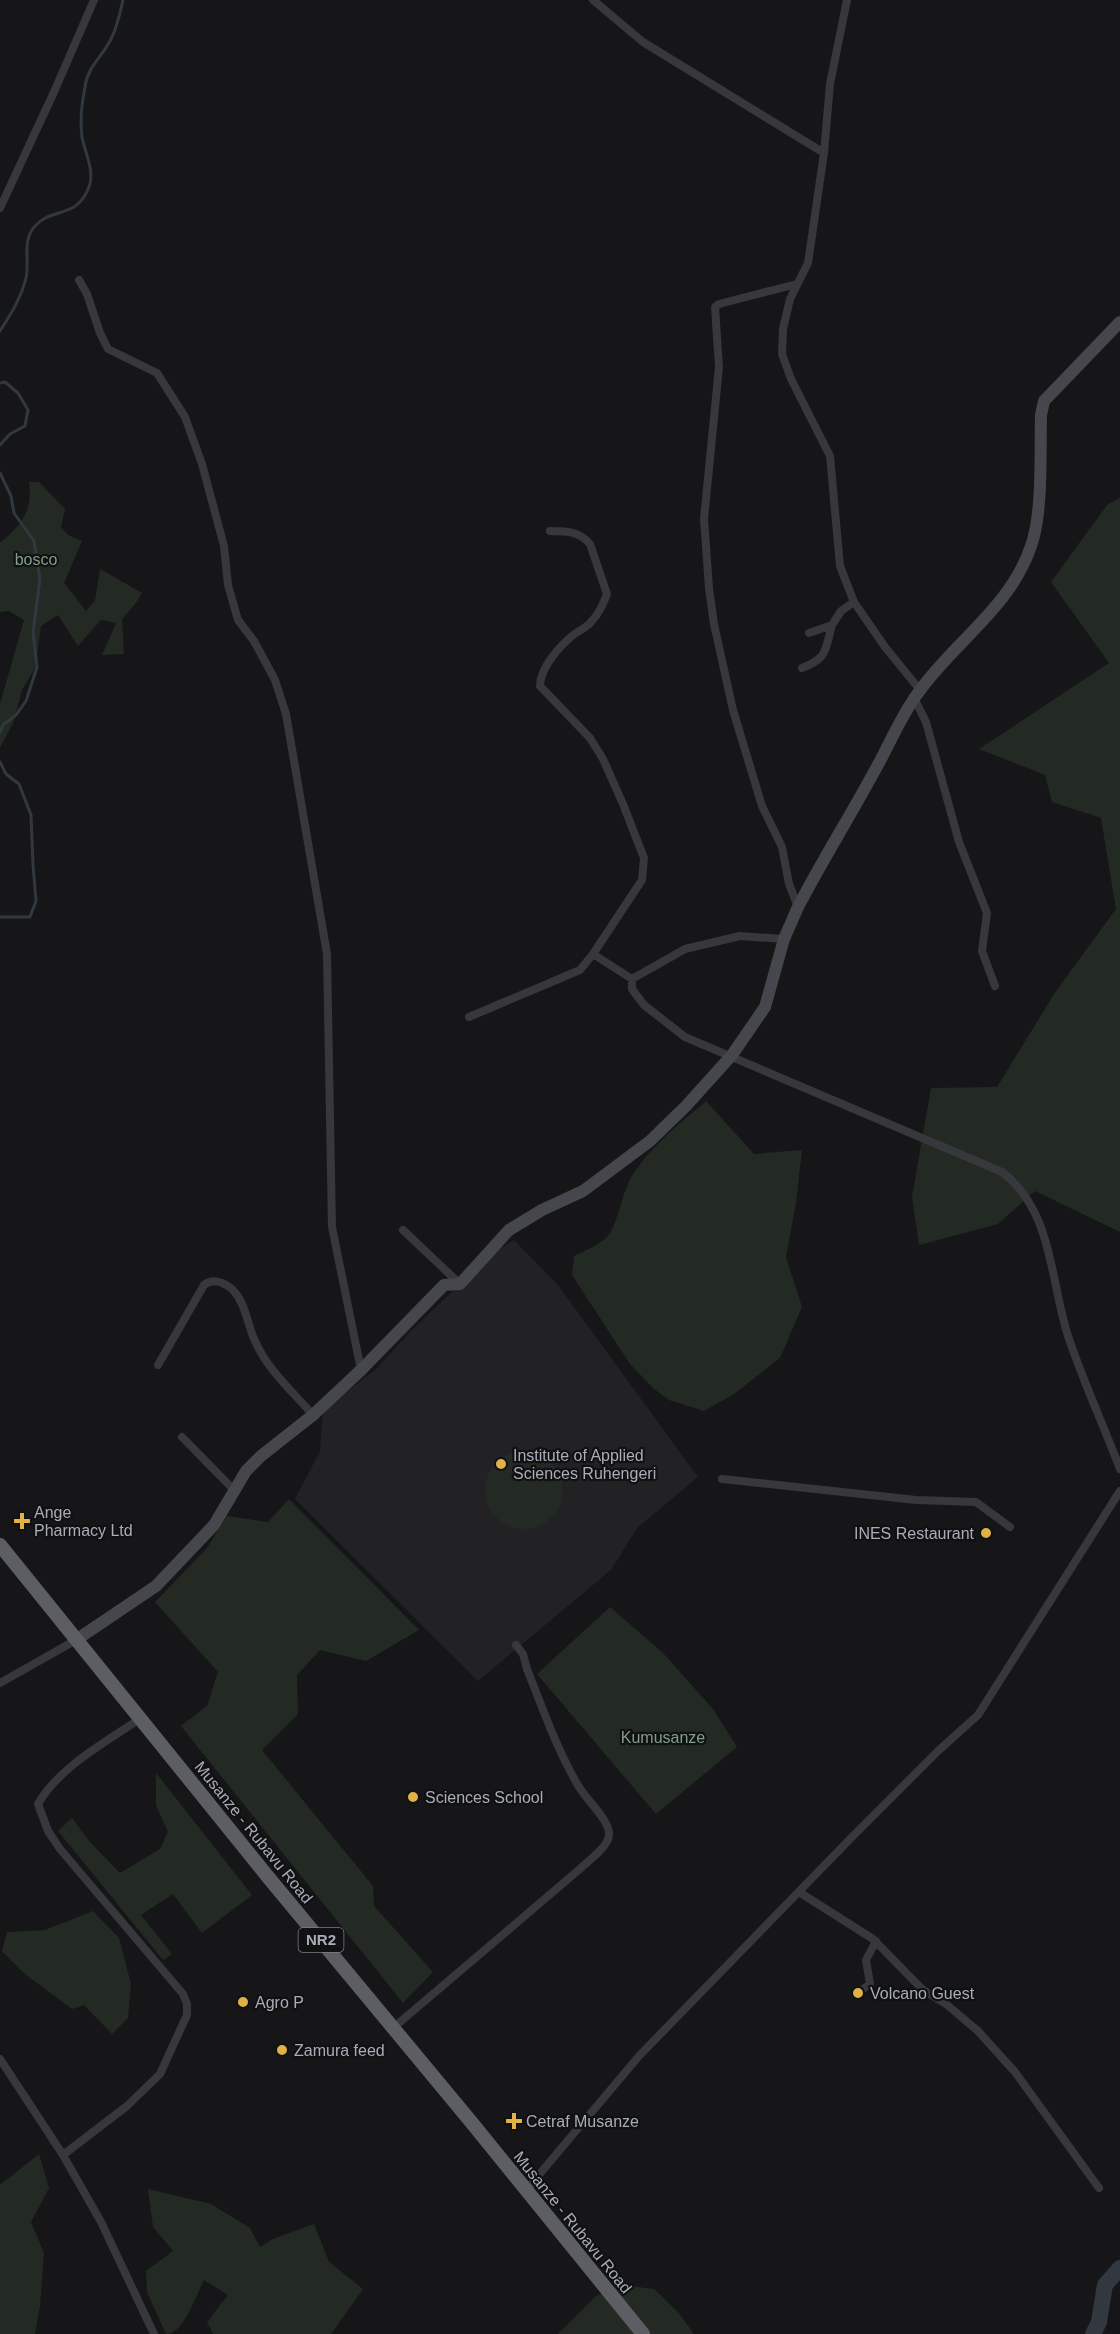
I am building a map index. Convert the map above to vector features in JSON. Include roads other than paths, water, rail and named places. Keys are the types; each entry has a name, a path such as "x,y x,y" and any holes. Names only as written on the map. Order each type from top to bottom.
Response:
{"highway":[{"name":"Musanze - Rubavu Road","path":"0,1545 268,1877 643,2334"}],"main road":[{"path":"76,1640 156,1586 214,1525 246,1471 361,1370 444,1285 460,1284 509,1230 542,1210 583,1191 650,1141 686,1106 732,1055 765,1007 784,939 798,908 917,694 944,660 988,616 1024,566 1032,545 1037,515 1041,415 1044,401 1120,321"}],"street":[{"path":"0,208 94,0"},
{"path":"593,0 643,42 824,153"},
{"path":"847,0 830,84 824,153 808,263 790,299 783,329 782,354 791,379 830,456 840,566 854,602 917,694 960,842 987,913 982,951 995,986"},
{"path":"79,280 87,294 108,349 157,373 185,417 202,464 224,546 228,585 238,620 254,641 275,680 285,714 327,954 332,1227 361,1370"},
{"path":"797,285 719,304 715,307 719,367 704,519 714,624 733,710 762,806 782,848 789,884 798,908"},
{"path":"469,1017 554,979 580,970 642,880 644,858 623,804 597,749 590,738 540,686 540,678 552,658 571,637 590,624 607,594 590,544 585,538 571,531 550,531"},
{"path":"802,668 817,662 823,655 832,624 841,611 854,602"},
{"path":"809,633 832,624"},
{"path":"632,979 686,949 740,936 784,939"},
{"path":"593,954 632,979"},
{"path":"632,979 632,989 644,1005 685,1037 732,1055 1002,1172 1012,1179 1029,1204 1047,1242 1068,1337 1120,1469"},
{"path":"403,1230 460,1284"},
{"path":"158,1365 204,1285 210,1281 216,1281 232,1289 240,1299 262,1355 312,1415"},
{"path":"182,1437 234,1490"},
{"path":"722,1479 916,1500 976,1502 1010,1527"},
{"path":"526,2189 639,2056 930,1759 978,1715 1120,1491"},
{"path":"0,1683 76,1640"},
{"path":"393,2028 581,1868 607,1842 609,1833 604,1822 564,1761 523,1654 516,1645"},
{"path":"63,2156 127,2106 160,2074 169,2058 188,2009 183,1994 60,1849 48,1831 38,1804 45,1791 58,1777 141,1718"},
{"path":"799,1892 876,1941 923,1990 946,2004 978,2031 1016,2072 1099,2188"},
{"path":"856,1994 870,1984 866,1959 876,1941"},
{"path":"0,2059 63,2156 101,2222 154,2334"}],"waterway":[{"path":"0,331 24,285 27,271 27,244 31,231 43,220 78,204 89,187 91,175 81,131 86,80 113,35 123,0"},
{"path":"0,383 5,382 18,393 28,410 25,426 10,434 0,445"},
{"path":"0,473 11,496 14,513 34,541 40,579 33,632 37,667 26,701 16,715 3,725 0,732"},
{"path":"0,762 6,774 19,784 31,815 36,901 30,917 0,917"},
{"path":"1093,2334 1099,2322 1105,2285 1120,2268"}],"place":[{"name":"Institute of Applied Sciences Ruhengeri","path":"501,1464"},
{"name":"Ange Pharmacy Ltd","path":"22,1521"},
{"name":"INES Restaurant","path":"986,1533"},
{"name":"Sciences School","path":"413,1797"},
{"name":"Volcano Guest","path":"858,1993"},
{"name":"Agro P","path":"243,2002"},
{"name":"Zamura feed","path":"282,2050"},
{"name":"Cetraf Musanze","path":"514,2121"}],"park label":[{"name":"bosco","path":"36,559"},
{"name":"Kumusanze","path":"663,1737"}]}
